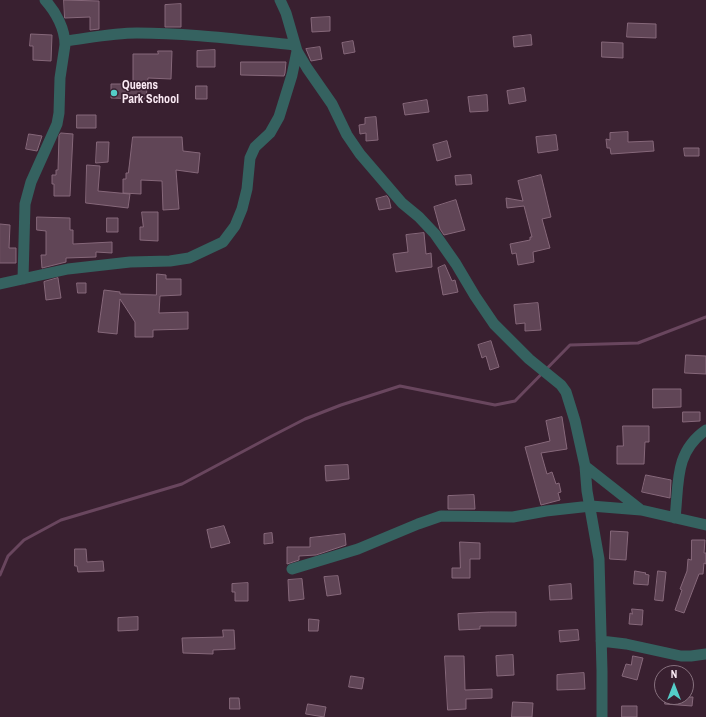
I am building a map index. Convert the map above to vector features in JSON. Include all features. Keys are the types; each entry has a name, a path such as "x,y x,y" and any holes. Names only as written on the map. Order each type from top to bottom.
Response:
{"street":[{"path":"23,279 25,204 31,182 57,124 59,113 60,78 65,41 60,22 45,0"},
{"path":"280,0 286,13 296,48 307,68 332,104 347,135 360,154 402,203 419,217 435,234 494,324 529,359 561,385 566,392 570,402 585,466 587,491 599,559 602,717"},
{"path":"65,41 103,35 137,33 188,35 296,48"},
{"path":"0,284 68,269 130,262 170,261 188,258 223,242 235,226 242,209 248,189 250,158 255,147 270,133 279,117 292,75 296,48"},
{"path":"675,518 679,469 682,460 686,450 706,430"},
{"path":"585,466 641,510"},
{"path":"292,569 358,549 441,516 513,517 546,511 590,506 641,510 706,525"},
{"path":"601,641 626,644 681,656 706,654"}],"building":[{"path":"64,0 99,1 99,29 90,30 90,17 65,18"},
{"path":"181,4 181,27 165,27 165,5"},
{"path":"330,17 330,31 312,32 311,18"},
{"path":"628,23 656,24 656,38 627,37"},
{"path":"31,34 52,35 51,61 33,60 33,46 30,46"},
{"path":"531,35 532,45 514,47 513,37"},
{"path":"353,41 355,52 344,54 342,43"},
{"path":"602,42 623,43 623,58 602,57"},
{"path":"320,47 322,59 311,61 306,49"},
{"path":"215,50 215,67 197,67 197,51"},
{"path":"158,51 172,51 171,79 148,78 146,99 111,98 111,84 133,84 133,54 158,54"},
{"path":"241,62 286,62 285,73 284,76 241,75"},
{"path":"196,86 207,86 207,99 196,99"},
{"path":"524,88 526,101 509,104 507,91"},
{"path":"487,95 488,111 470,112 468,97"},
{"path":"427,100 429,112 405,115 403,104"},
{"path":"77,115 96,115 96,128 77,128"},
{"path":"376,117 378,140 366,141 366,133 360,134 359,125 365,124 365,118"},
{"path":"628,132 628,142 653,141 654,151 611,154 610,148 607,148 606,139 610,140 610,133"},
{"path":"61,133 73,134 70,196 54,196 54,184 52,184 52,175 56,175 56,170 58,170 59,136"},
{"path":"29,134 42,136 37,151 26,149"},
{"path":"556,135 558,150 538,153 536,137"},
{"path":"133,137 182,137 183,151 200,153 198,173 176,170 179,209 163,210 162,181 141,180 141,194 123,193 123,179 126,179 126,173 128,173"},
{"path":"447,141 451,157 437,161 433,145"},
{"path":"97,142 109,142 108,162 96,163"},
{"path":"684,148 699,148 699,156 685,156"},
{"path":"87,165 100,166 98,191 130,194 128,208 86,203"},
{"path":"471,175 472,184 456,185 455,176"},
{"path":"541,175 551,217 542,219 550,248 533,252 534,262 518,265 516,253 512,254 510,244 530,240 530,237 532,237 524,206 507,208 506,198 523,201 518,181"},
{"path":"387,196 391,208 379,210 376,199"},
{"path":"456,200 465,230 444,235 440,229 434,207"},
{"path":"142,212 158,212 158,241 140,240 140,227 143,227"},
{"path":"37,217 70,218 70,230 73,230 73,244 112,242 112,253 96,252 96,257 66,258 66,262 42,268 41,255 46,255 46,231 37,230"},
{"path":"107,218 118,218 118,232 107,232"},
{"path":"0,224 10,225 9,248 16,248 16,263 0,263"},
{"path":"424,233 426,254 431,253 432,267 396,272 393,254 408,252 406,235"},
{"path":"445,265 452,281 455,280 458,292 443,295 438,268"},
{"path":"157,274 166,275 166,279 181,279 181,295 160,296 159,313 188,312 188,329 153,330 153,337 135,337 135,322 120,299 117,334 98,332 104,290 120,292 120,294 156,295"},
{"path":"58,278 61,298 46,300 44,282"},
{"path":"77,283 86,283 86,293 78,293"},
{"path":"538,303 541,330 525,331 525,323 516,324 514,305"},
{"path":"491,341 499,367 490,370 486,356 482,358 478,345"},
{"path":"686,355 706,356 706,374 685,373"},
{"path":"653,389 681,389 681,407 653,408"},
{"path":"683,412 700,412 700,421 683,422"},
{"path":"562,417 567,449 541,453 547,474 552,472 556,484 559,483 561,492 558,493 560,500 541,505 525,447 550,441 546,421"},
{"path":"623,426 649,426 649,442 645,442 644,464 617,464 617,446 623,446"},
{"path":"348,465 349,479 326,481 325,466"},
{"path":"646,475 671,480 670,498 642,492"},
{"path":"474,495 475,509 448,509 448,496"},
{"path":"224,526 230,543 211,548 207,530"},
{"path":"611,531 628,532 626,560 610,559"},
{"path":"272,533 273,543 264,544 264,534"},
{"path":"345,534 346,545 316,555 299,556 299,560 287,564 287,547 310,547 310,538"},
{"path":"692,540 705,540 704,553 706,553 706,564 704,563 703,574 699,574 684,613 675,610 682,590 680,589 687,571 688,559 691,560"},
{"path":"460,542 480,543 480,559 470,559 470,578 452,578 452,568 460,568"},
{"path":"75,549 86,549 87,562 103,561 104,571 78,572 77,566 75,566"},
{"path":"635,571 649,575 648,585 634,584"},
{"path":"658,571 666,572 663,601 655,600"},
{"path":"338,576 341,594 327,596 324,577"},
{"path":"302,579 304,599 289,601 288,580"},
{"path":"248,583 248,601 235,601 235,592 232,592 232,584"},
{"path":"571,584 572,599 550,600 549,586"},
{"path":"632,609 643,610 642,625 629,624"},
{"path":"516,612 516,626 480,626 480,629 459,630 458,614"},
{"path":"138,617 138,630 118,631 118,618"},
{"path":"309,619 319,620 318,631 309,631"},
{"path":"223,630 234,630 235,649 213,650 213,654 183,653 182,638 223,637"},
{"path":"578,630 579,640 560,642 559,631"},
{"path":"513,655 514,675 497,676 496,656"},
{"path":"445,656 464,656 465,690 492,689 492,698 466,699 466,709 448,710"},
{"path":"633,656 643,658 637,680 622,676 626,664 631,665"},
{"path":"584,673 585,689 557,690 557,675"},
{"path":"351,676 364,678 362,689 349,687"},
{"path":"230,698 239,698 240,709 230,709"},
{"path":"513,702 533,703 532,717 512,717"},
{"path":"308,704 326,707 324,717 306,714"},
{"path":"622,706 637,706 637,717 622,717"}],"waterway":[{"path":"0,575 8,556 24,540 61,520 182,484 305,419 341,405 400,386 495,405 515,401 570,345 638,343 706,317"}],"place":[{"name":"Queens Park School","path":"114,93"}]}
